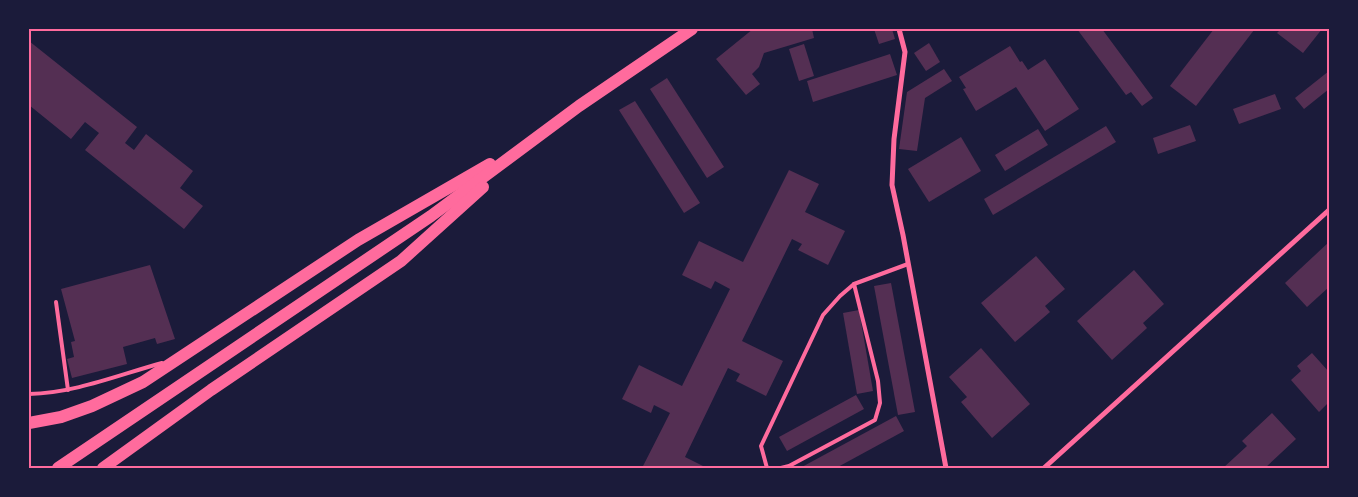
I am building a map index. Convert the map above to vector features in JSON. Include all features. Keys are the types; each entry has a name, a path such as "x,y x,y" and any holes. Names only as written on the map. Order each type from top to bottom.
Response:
{"main road":[{"path":"58,468 431,216 579,106 692,29"},
{"path":"29,423 61,417 92,406 143,382 358,240 540,136"},
{"path":"103,468 211,390 401,261 540,136"}],"street":[{"path":"898,29 905,52 894,139 892,185 946,468"},
{"path":"1044,468 1329,210"}],"lane":[{"path":"768,468 761,446 823,316 840,296 854,284 908,264"},
{"path":"781,468 789,466 875,420 880,403 878,381 854,284"},
{"path":"56,302 68,390"},
{"path":"29,394 82,387 179,358"}],"building":[{"path":"753,29 812,29 814,38 764,53 759,67 752,74 760,84 746,95 716,59"},
{"path":"874,29 892,29 895,39 879,44"},
{"path":"1077,29 1102,29 1153,98 1142,106 1131,92 1126,95"},
{"path":"1214,29 1254,30 1196,106 1170,86"},
{"path":"1281,29 1322,29 1303,53 1277,33"},
{"path":"29,41 137,127 125,143 134,150 146,134 193,171 180,188 203,206 184,229 85,150 99,133 85,122 71,139 29,105"},
{"path":"929,43 940,62 926,71 914,53"},
{"path":"804,44 814,76 799,81 789,49"},
{"path":"1010,46 1020,62 1022,61 1028,70 1045,59 1079,109 1045,131 1016,87 976,111 963,89 966,88 959,77"},
{"path":"890,54 897,75 813,102 807,81"},
{"path":"944,69 952,81 925,98 917,151 899,149 907,92"},
{"path":"1329,71 1329,89 1304,109 1295,98"},
{"path":"667,78 724,167 707,178 650,89"},
{"path":"1275,94 1281,109 1239,124 1233,109"},
{"path":"635,101 700,203 684,213 619,110"},
{"path":"1190,125 1196,141 1158,154 1153,138"},
{"path":"1106,126 1116,142 993,215 984,199"},
{"path":"1038,129 1048,145 1005,171 995,155"},
{"path":"961,137 981,171 929,202 908,169"},
{"path":"789,170 819,184 805,212 845,231 828,265 798,250 802,244 792,239 742,341 783,361 766,396 736,381 740,374 728,368 685,457 707,468 642,468 670,413 654,405 651,413 622,399 639,365 682,386 730,289 715,281 711,289 682,275 699,241 743,262"},
{"path":"1329,242 1329,287 1307,307 1285,283"},
{"path":"1036,256 1065,289 1045,306 1050,312 1015,342 981,303"},
{"path":"150,265 175,339 157,344 155,338 123,347 127,364 72,378 67,359 74,357 71,342 75,341 61,289"},
{"path":"1134,270 1164,304 1143,323 1147,328 1112,360 1077,321"},
{"path":"891,283 915,412 898,415 874,286"},
{"path":"859,310 873,391 857,394 843,313"},
{"path":"981,348 1030,404 992,438 961,402 967,397 949,377"},
{"path":"1312,353 1329,372 1329,402 1319,412 1291,380 1301,371 1297,366"},
{"path":"856,395 864,409 787,451 779,437"},
{"path":"1272,413 1296,439 1265,468 1223,468 1247,446 1242,441"},
{"path":"896,416 904,431 836,468 800,468"}]}
